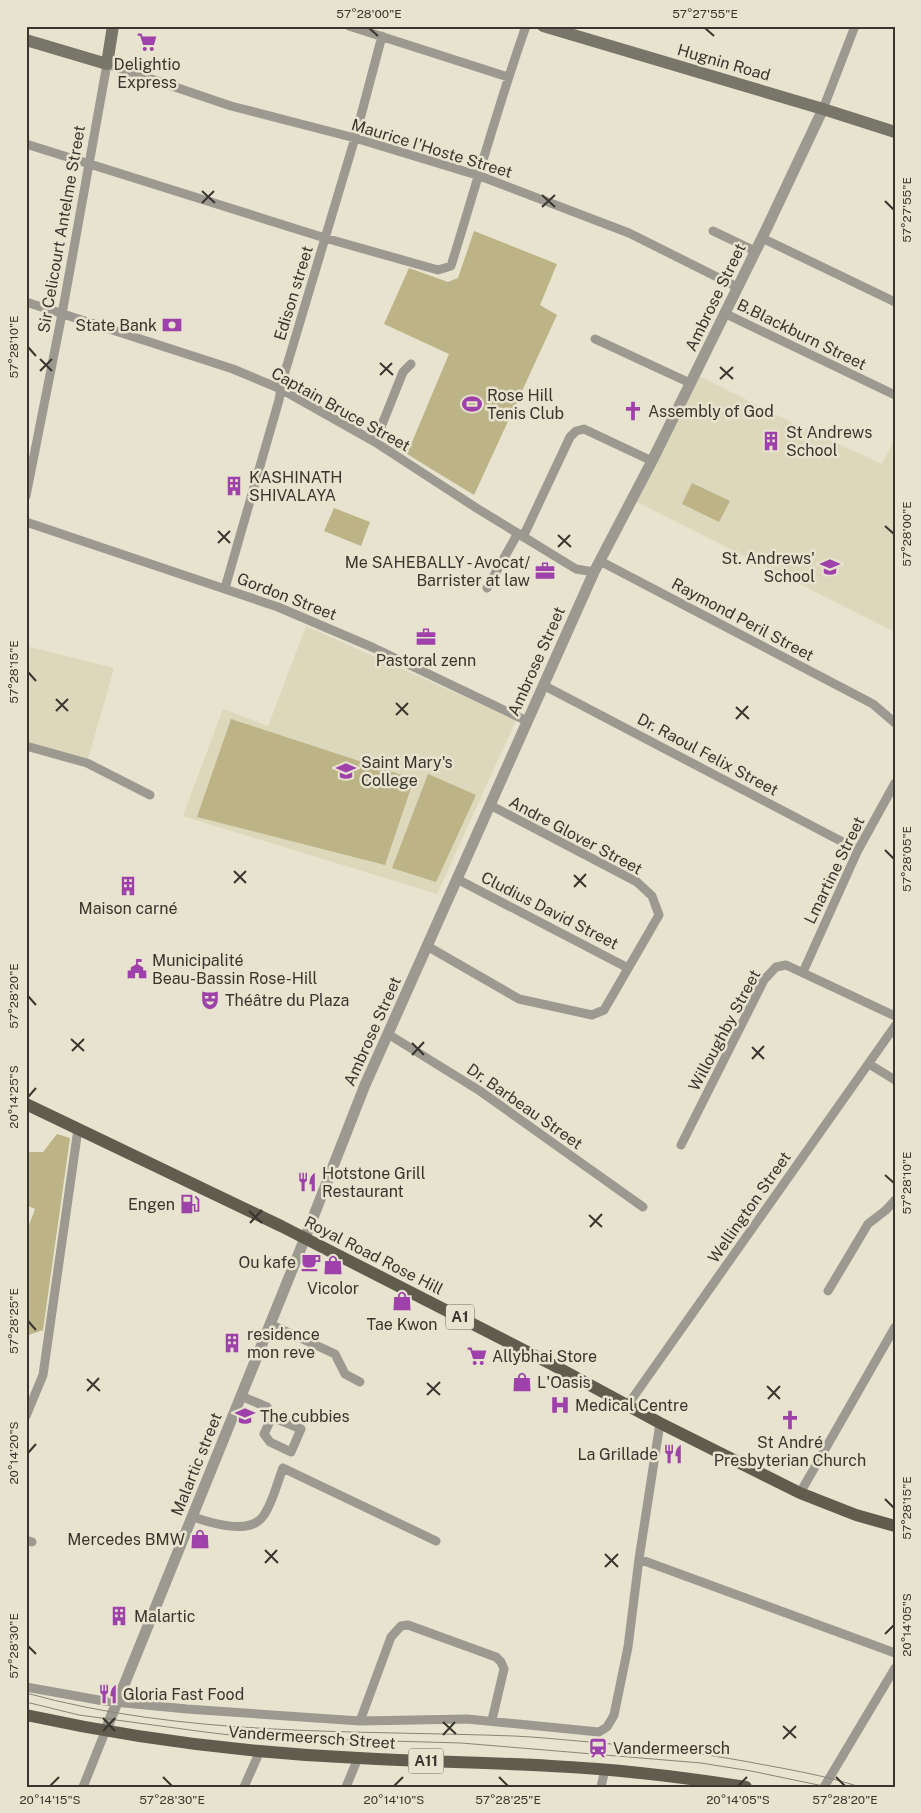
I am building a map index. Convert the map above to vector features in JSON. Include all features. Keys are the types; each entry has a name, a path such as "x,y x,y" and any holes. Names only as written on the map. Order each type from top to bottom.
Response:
{"main road":[{"name":"Sir Celicourt Antelme Street","path":"107,64 113,26"},
{"name":"Hugnin Road","path":"543,26 895,132"},
{"path":"26,40 107,64"},
{"name":"Royal Road Rose Hill","path":"26,1104 305,1238 536,1356 627,1406 800,1493 895,1526"},
{"name":"Vandermeersch Street","path":"26,1716 105,1732 260,1751 358,1758 552,1766 605,1770 746,1787"}],"street":[{"path":"349,26 508,77"},
{"path":"26,144 326,238 438,270 450,266 480,176 508,77 526,26"},
{"path":"823,109 855,26"},
{"name":"Edison street","path":"225,588 355,138 382,36"},
{"name":"Maurice I'Hoste Street","path":"107,64 231,106 355,138 480,176 629,233 737,287"},
{"name":"Sir Celicourt Antelme Street","path":"26,496 62,314 107,64"},
{"name":"Ambrose Street","path":"305,1238 365,1085 594,572 652,461 823,109"},
{"path":"714,231 755,251"},
{"path":"762,238 895,302"},
{"name":"Captain Bruce Street","path":"26,302 233,370 281,389 375,442 478,509 576,569 594,572"},
{"name":"B.Blackburn Street","path":"724,313 895,394"},
{"path":"595,339 690,383"},
{"path":"375,442 403,372 411,364"},
{"path":"487,588 520,535 570,437 576,431 584,429 652,461"},
{"name":"Gordon Street","path":"26,522 278,607 374,648 527,721"},
{"name":"Raymond Peril Street","path":"600,561 873,704 895,723"},
{"name":"Dr. Raoul Felix Street","path":"543,685 858,850"},
{"path":"26,746 87,763 150,794"},
{"name":"Lmartine Street","path":"803,972 858,850 894,785"},
{"name":"Andre Glover Street","path":"427,946 519,1000 592,1015 604,1010 659,915 652,896 636,882 490,805"},
{"name":"Cludius David Street","path":"457,879 628,968"},
{"name":"Willoughby Street","path":"681,1145 764,980 776,967 786,965 803,972 895,1016"},
{"name":"Wellington Street","path":"627,1406 895,1026"},
{"name":"Dr. Barbeau Street","path":"388,1034 480,1092 642,1207"},
{"path":"869,1064 895,1080"},
{"path":"26,1416 43,1375 78,1129"},
{"path":"828,1291 868,1224 895,1200"},
{"name":"Malartic street","path":"105,1732 305,1238"},
{"path":"270,1324 335,1354 345,1374 360,1382"},
{"path":"800,1493 895,1327"},
{"path":"193,1517 219,1525 237,1526 252,1524 263,1517 301,1429 272,1417 267,1407 241,1396"},
{"path":"272,1417 264,1434 270,1442 291,1452"},
{"path":"26,1687 118,1703 187,1709 360,1721 492,1720 599,1732 607,1727 614,1715 628,1647 639,1559 660,1423"},
{"path":"283,1468 436,1541"},
{"path":"639,1559 895,1653"},
{"path":"360,1721 390,1637 400,1626 408,1625 496,1657 501,1662 504,1669 492,1720"},
{"path":"824,1787 893,1672"},
{"path":"83,1787 105,1732"},
{"path":"244,1787 260,1751"},
{"path":"346,1787 358,1758"},
{"path":"601,1787 605,1770"}],"shaded area":[{"name":"Rose Hill Tenis Club","path":"474,231 557,264 540,305 557,315 474,495 407,454 449,354 384,324 409,268 448,282 458,278"},
{"name":"St. Andrews' School","path":"697,375 795,424 882,464 895,437 895,632 637,502"},
{"path":"692,483 730,501 719,522 682,504"},
{"path":"334,508 370,522 361,546 324,531"},
{"name":"Saint Mary's College","path":"306,626 516,720 437,894 183,816 223,709 268,726"},
{"path":"26,646 114,668 88,759 26,743"},
{"path":"231,719 414,779 385,865 197,817"},
{"path":"428,774 476,795 436,882 392,868"},
{"path":"57,1134 70,1138 43,1330 26,1336 26,1233 35,1209 26,1205 26,1152 43,1152"}],"tram line":[{"path":"26,1693 86,1707 146,1717 207,1724 268,1729 523,1736 669,1750 729,1758 791,1770 860,1787"},
{"path":"26,1702 79,1715 247,1737 461,1743 701,1763 828,1787"}],"place":[{"name":"Delightio Express","path":"147,42"},
{"name":"State Bank","path":"172,325"},
{"name":"Rose Hill Tenis Club","path":"472,404"},
{"name":"Assembly of God","path":"633,411"},
{"name":"St Andrews School","path":"771,441"},
{"name":"KASHINATH SHIVALAYA","path":"234,486"},
{"name":"St. Andrews' School","path":"830,567"},
{"name":"Me SAHEBALLY - Avocat/ Barrister at law","path":"545,571"},
{"name":"Pastoral zenn","path":"426,637"},
{"name":"Saint Mary's College","path":"346,771"},
{"name":"Maison carné","path":"128,886"},
{"name":"Municipalité Beau-Bassin Rose-Hill","path":"137,969"},
{"name":"Théâtre du Plaza","path":"210,1000"},
{"name":"Hotstone Grill Restaurant","path":"307,1182"},
{"name":"Engen","path":"190,1204"},
{"name":"Ou kafe","path":"311,1262"},
{"name":"Vicolor","path":"333,1265"},
{"name":"Tae Kwon","path":"402,1301"},
{"name":"residence mon reve","path":"232,1343"},
{"name":"Allybhai Store","path":"477,1356"},
{"name":"L'Oasis","path":"522,1382"},
{"name":"Medical Centre","path":"560,1405"},
{"name":"The cubbies","path":"245,1416"},
{"name":"St André Presbyterian Church","path":"790,1420"},
{"name":"La Grillade","path":"673,1454"},
{"name":"Mercedes BMW","path":"200,1539"},
{"name":"Malartic","path":"119,1616"},
{"name":"Gloria Fast Food","path":"108,1694"},
{"name":"Vandermeersch","path":"598,1748"}]}
